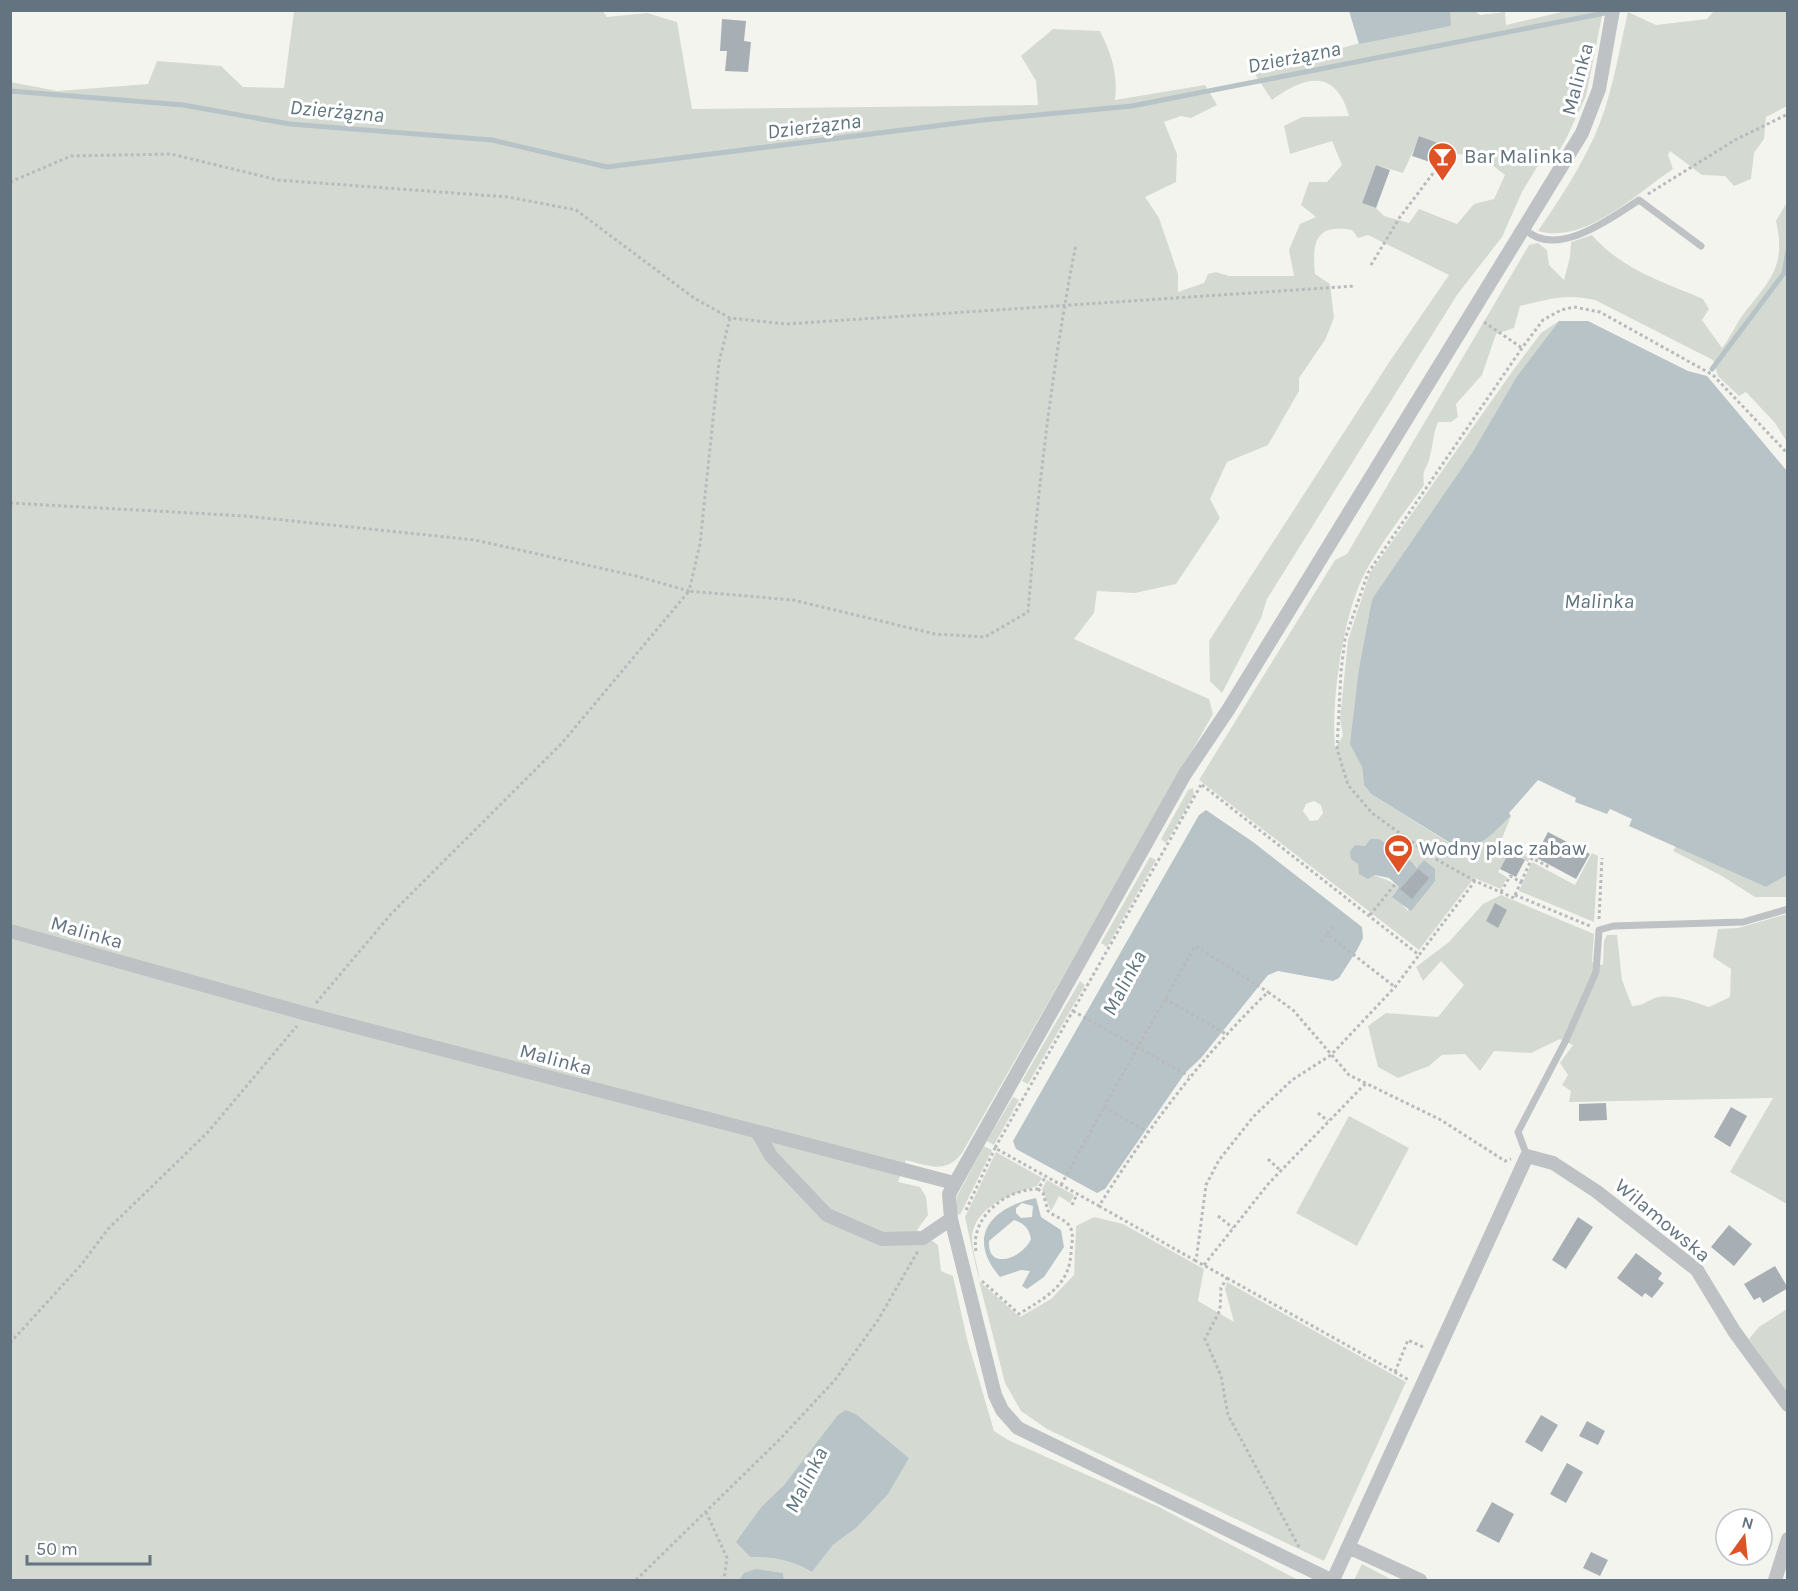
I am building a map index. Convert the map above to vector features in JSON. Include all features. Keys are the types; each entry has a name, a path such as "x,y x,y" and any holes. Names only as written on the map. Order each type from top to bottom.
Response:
{"street":[{"name":"Malinka","path":"10,931 308,1014 954,1184 1185,774 1234,700 1471,312 1525,229 1593,109 1613,10"},
{"path":"758,1133 771,1156 827,1215 882,1239 923,1238 951,1219"},
{"name":"Wilamowska","path":"1527,1156 1553,1163 1596,1191 1697,1270 1734,1331 1788,1405"},
{"path":"954,1184 950,1194 951,1219 994,1395 1002,1410 1018,1428 1332,1581 1432,1358 1527,1156"},
{"path":"1775,1581 1788,1539"},
{"path":"1348,1547 1419,1581"}],"lane":[{"path":"1525,229 1537,237 1568,238 1609,220 1639,200 1701,246"},
{"path":"1527,1156 1518,1132 1566,1040 1596,972 1599,930 1613,926 1743,922 1788,909"}],"path":[{"path":"1639,200 1726,146 1788,114"},
{"path":"10,182 71,156 171,154 278,180 508,197 576,210 694,298 730,318 786,324 1355,286"},
{"path":"1371,264 1400,217 1434,172"},
{"path":"10,503 245,516 475,540 636,576 689,591 793,600 935,634 985,637 1028,612 1038,493 1064,306 1076,244"},
{"path":"1551,868 1532,858 1514,898 1475,881 1434,858 1372,813 1348,785 1337,749 1339,695 1345,639 1368,573 1522,348 1543,320 1561,310 1574,307 1600,312 1713,375 1788,453"},
{"path":"1471,312 1522,348"},
{"path":"10,1343 81,1265 108,1230 207,1133 391,914 562,743 689,591 700,544 719,362 730,318"},
{"path":"1185,774 1419,955"},
{"path":"951,1219 962,1218 995,1148 1201,785"},
{"path":"1515,895 1599,930 1602,858"},
{"path":"1501,892 1510,876 1521,882"},
{"path":"1196,1261 1206,1185 1219,1160 1261,1109 1292,1080 1331,1055 1395,987 1475,881"},
{"path":"1370,915 1397,882"},
{"path":"1321,942 1333,927"},
{"path":"1327,934 1395,987"},
{"path":"1061,1185 1196,946 1293,1010 1349,1075 1441,1120 1505,1161 1527,1156"},
{"path":"1100,1206 1148,1132 1189,1076 1268,992"},
{"path":"1165,999 1227,1035"},
{"path":"1073,1011 1189,1076"},
{"path":"1204,1265 1280,1170 1366,1083"},
{"path":"1104,1107 1148,1132"},
{"path":"1318,1113 1328,1121"},
{"path":"979,1140 1410,1380"},
{"path":"1268,1159 1280,1170"},
{"path":"1038,1190 1046,1176"},
{"path":"976,1253 974,1235 983,1216 1006,1198 1038,1190 1043,1193 1048,1211 1067,1223 1072,1231 1071,1263 1062,1283 1056,1291 1019,1314 981,1280 979,1271"},
{"path":"1072,1205 1077,1194"},
{"path":"1218,1216 1233,1228"},
{"path":"636,1581 780,1439 835,1380 898,1289 915,1261 923,1238"},
{"path":"1227,1278 1221,1288 1220,1310 1205,1339 1221,1376 1228,1415 1290,1528 1309,1570"},
{"path":"705,1512 727,1558 724,1581"}],"shaded area":[{"path":"602,10 607,17 647,13 677,22 692,109 1038,105 1036,81 1021,56 1053,29 1100,31 1113,65 1116,82 1115,100 1205,85 1217,105 1191,118 1181,116 1164,122 1177,154 1176,182 1145,197 1159,218 1178,274 1178,292 1204,283 1208,274 1216,272 1229,276 1294,276 1289,250 1300,224 1316,217 1301,205 1309,182 1327,182 1342,165 1332,141 1290,154 1284,126 1302,117 1349,116 1336,90 1318,81 1308,82 1297,85 1272,100 1254,73 1356,44 1450,26 1450,11 1475,11 1480,15 1505,12 1506,25 1566,11 1603,11 1586,96 1566,139 1556,156 1537,167 1522,192 1502,237 1457,295 1267,599 1261,618 1222,693 1210,681 1209,641 1390,361 1449,275 1368,235 1358,238 1352,230 1340,229 1323,233 1316,244 1314,253 1315,274 1330,284 1334,318 1325,340 1299,378 1299,391 1268,445 1227,462 1210,499 1220,518 1176,584 1135,593 1097,591 1094,613 1074,639 1209,699 1213,714 962,1153 950,1164 937,1167 906,1160 898,1182 920,1187 926,1197 928,1215 917,1230 938,1245 941,1271 953,1276 967,1339 994,1431 1008,1440 1157,1506 1298,1580 784,1580 783,1573 744,1573 739,1580 11,1580 10,82 58,91 148,84 157,61 221,66 243,87 284,88 294,11","holes":["1420,136 1458,154 1481,156 1505,175 1494,199 1474,204 1457,224 1419,209 1409,223 1384,216 1376,208 1362,203 1376,165 1403,173","846,1410 856,1414 909,1458 856,1528 833,1545 812,1572 782,1560 750,1557 737,1542 762,1506 784,1485"]},
{"path":"1715,10 1787,11 1787,106 1766,117 1764,139 1754,153 1751,179 1734,186 1725,176 1702,175 1670,151 1668,155 1673,169 1610,214 1574,231 1556,233 1538,231 1568,185 1595,136 1610,91 1628,12 1656,25 1707,19"},
{"path":"1787,202 1787,442 1775,423 1746,392 1739,396 1718,376 1713,360 1595,300 1575,297 1557,298 1520,306 1514,328 1496,334 1482,375 1456,404 1458,417 1451,422 1438,422 1429,461 1424,471 1424,485 1373,558 1351,608 1337,681 1335,748 1343,736 1340,719 1348,640 1370,573 1541,333 1559,321 1517,376 1472,453 1372,599 1359,668 1351,744 1362,767 1364,785 1371,794 1451,844 1477,845 1511,816 1501,841 1531,855 1528,862 1509,852 1498,872 1507,877 1501,889 1474,878 1419,950 1199,780 1335,560 1347,554 1529,245 1538,243 1547,250 1549,265 1564,280 1571,242 1592,235 1629,266 1703,299 1709,309 1702,320 1722,348 1773,273 1779,251 1776,221","holes":["1314,801 1321,805 1323,813 1318,820 1310,821 1303,811 1306,804","1370,839 1389,846 1418,868 1424,860 1408,911 1393,895 1399,887 1360,867 1350,851 1355,845 1365,846"]},
{"path":"1193,788 1194,795 1166,843 1161,839 1188,790"},
{"path":"1676,846 1766,887 1787,875 1787,897 1755,897 1722,876 1673,851"},
{"path":"1592,853 1598,856 1594,922 1519,891 1532,862 1575,885"},
{"path":"1150,857 1156,860 1107,947 1101,943"},
{"path":"1501,895 1594,934 1592,962 1603,965 1604,941 1607,935 1617,935 1622,980 1632,1006 1655,998 1668,997 1709,1007 1730,997 1731,969 1713,957 1718,929 1738,928 1787,914 1787,1204 1730,1172 1773,1098 1569,1102 1571,1091 1562,1085 1568,1075 1560,1063 1573,1045 1560,1039 1531,1053 1494,1051 1480,1071 1465,1054 1442,1055 1429,1066 1398,1078 1378,1067 1368,1026 1386,1013 1438,1017 1464,985 1441,961 1423,981 1416,967 1449,942 1483,904"},
{"path":"1080,981 1085,985 1028,1084 1022,1081"},
{"path":"1013,1097 1019,1100 994,1145 987,1141"},
{"path":"1349,1116 1409,1148 1357,1246 1296,1213"},
{"path":"984,1146 992,1150 960,1215 957,1213 957,1196"},
{"path":"996,1152 1042,1178 1037,1186 996,1203 979,1218 972,1239 979,1280 965,1217"},
{"path":"1047,1180 1074,1195 1070,1203 1059,1196 1051,1211 1042,1189"},
{"path":"1094,1217 1123,1224 1204,1269 1198,1301 1234,1322 1225,1289 1227,1282 1406,1382 1324,1561 1047,1429 1021,1411 1005,1383 979,1281 1020,1317 1051,1299 1074,1275 1076,1226"},
{"path":"1787,1309 1787,1393 1749,1339 1759,1327"},
{"path":"1362,1564 1392,1580 1354,1580"}],"water":[{"path":"1349,11 1450,11 1451,26 1359,44"},
{"name":"Malinka","path":"1559,321 1588,321 1688,371 1707,376 1787,471 1787,875 1766,887 1629,826 1632,819 1610,809 1607,814 1575,802 1576,798 1538,780 1509,813 1511,816 1491,835 1469,847 1452,844 1371,794 1364,785 1362,767 1350,744 1359,668 1372,599 1472,453 1517,376"},
{"name":"Malinka","path":"1206,810 1253,842 1362,927 1363,938 1339,978 1333,981 1278,971 1268,975 1201,1058 1185,1073 1105,1189 1097,1193 1016,1149 1013,1141 1199,815"},
{"name":"Wodny plac zabaw","path":"1370,839 1379,839 1389,846 1396,845 1417,868 1424,860 1435,869 1435,881 1411,911 1392,897 1399,887 1389,878 1375,875 1368,879 1359,874 1358,864 1351,859 1350,851 1355,845 1365,846"},
{"path":"1036,1198 1041,1217 1061,1230 1064,1247 1044,1277 1027,1289 1022,1286 1030,1271 1021,1270 1000,1277 985,1249 984,1236 988,1226 996,1216 1020,1202","holes":["1022,1203 1033,1206 1032,1217 1021,1218 1016,1213 1016,1208","1014,1220 1026,1226 1031,1239 1020,1252 1006,1259 999,1259 993,1256 989,1241"]},
{"path":"846,1410 856,1414 909,1458 888,1494 856,1528 833,1545 812,1572 782,1560 750,1557 736,1542 762,1506 784,1485 838,1415"},
{"path":"756,1569 783,1573 784,1580 739,1580 744,1573"}],"building":[{"path":"722,19 746,21 744,41 751,42 748,72 725,71 727,51 720,51"},
{"path":"1419,136 1443,145 1436,164 1412,156"},
{"path":"1376,165 1390,170 1376,208 1362,203"},
{"path":"1548,832 1590,854 1576,879 1535,857"},
{"path":"1509,852 1525,860 1516,877 1500,869"},
{"path":"1418,869 1429,878 1412,899 1400,889"},
{"path":"1495,903 1507,910 1498,928 1486,921"},
{"path":"1606,1103 1607,1120 1579,1121 1579,1104"},
{"path":"1731,1107 1747,1116 1730,1147 1714,1137"},
{"path":"1578,1217 1593,1227 1566,1269 1552,1260"},
{"path":"1729,1225 1752,1244 1734,1266 1711,1247"},
{"path":"1636,1253 1662,1273 1658,1279 1664,1283 1652,1298 1645,1293 1642,1297 1617,1278"},
{"path":"1775,1266 1788,1288 1763,1303 1760,1297 1754,1300 1744,1284"},
{"path":"1541,1415 1558,1425 1542,1452 1525,1442"},
{"path":"1587,1421 1605,1431 1598,1445 1579,1436"},
{"path":"1567,1463 1583,1472 1566,1503 1550,1494"},
{"path":"1492,1502 1514,1514 1499,1543 1476,1531"},
{"path":"1591,1552 1608,1560 1600,1576 1583,1568"}],"waterway":[{"name":"Dzierżązna","path":"10,91 183,105 290,124 492,140 607,167 983,120 1132,106 1610,12"},
{"name":"Malinka","path":"1712,369 1784,273 1788,251"}],"place":[{"name":"Bar Malinka","path":"1443,182"},
{"name":"Wodny plac zabaw","path":"1398,874"}]}
